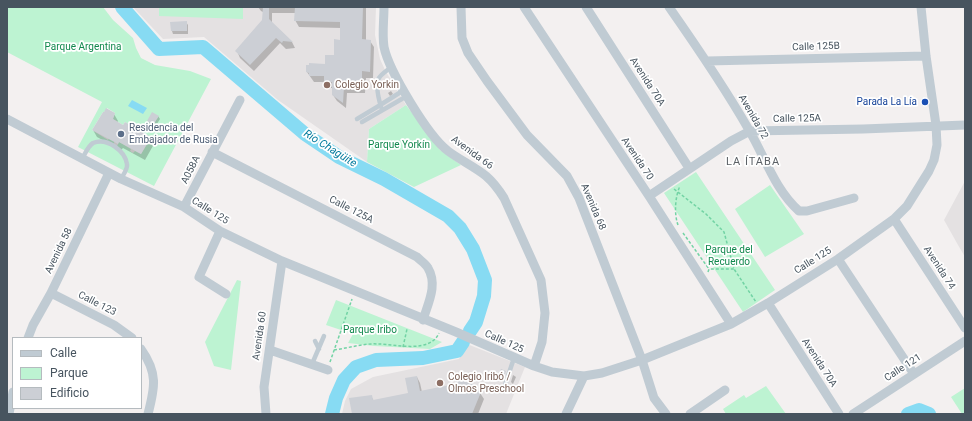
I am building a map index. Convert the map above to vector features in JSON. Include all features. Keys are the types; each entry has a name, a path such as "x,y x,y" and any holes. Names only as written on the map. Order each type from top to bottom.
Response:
{"street":[{"name":"Avenida 66","path":"384,7 383,39 385,49 391,67 405,93 438,142 447,150 486,176 497,188 504,198 540,280 545,313 542,342 534,366"},
{"name":"Avenida 68","path":"461,7 462,38 468,52 487,81 527,135 567,176 579,198 642,360 654,398 666,414"},
{"name":"Avenida 70","path":"524,7 649,196 731,324"},
{"name":"Avenida 70A","path":"586,7 686,171"},
{"name":"Avenida 72","path":"669,7 707,62 750,131 769,170 792,205 799,211 807,211 854,198"},
{"path":"921,7 926,56 936,125"},
{"name":"Calle 125B","path":"707,62 926,56"},
{"name":"A058A","path":"184,207 240,100"},
{"name":"Calle 125","path":"7,119 121,179 184,207 220,231 282,261 534,366 552,372 584,376 602,373 642,360 731,324 760,308 838,259 894,219 907,206 929,171 936,151 936,125"},
{"name":"Calle 125A","path":"649,196 750,131 965,125"},
{"name":"Calle 125A","path":"212,152 418,257 428,268 433,279 432,292 423,320"},
{"name":"Avenida 58","path":"28,337 32,325 51,293 109,173"},
{"name":"Avenida 74","path":"894,219 965,328"},
{"path":"220,231 200,277 226,294"},
{"path":"838,259 914,374"},
{"name":"Avenida 60","path":"266,414 264,387 282,261"},
{"name":"Calle 123","path":"51,293 114,325 131,337"},
{"name":"Avenida 70A","path":"768,303 839,414"},
{"name":"Calle 121","path":"852,414 965,341"},
{"path":"270,350 328,370"},
{"path":"143,352 152,369 154,381 148,414"},
{"path":"566,414 584,376"},
{"path":"690,414 724,390"},
{"path":"10,414 12,399"}],"lane":[{"path":"382,110 378,98 378,81 379,77 391,67"},
{"path":"357,119 380,105 405,93"},
{"path":"362,122 382,110 405,93"},
{"path":"82,158 89,146 93,143 99,142 110,144 118,148 127,164 127,169 121,179"},
{"path":"312,364 324,336"},
{"path":"315,341 319,349"},
{"path":"503,391 514,358"}],"path":[{"path":"686,171 677,192 676,218 678,224 709,269"},
{"path":"672,188 706,214 724,232 734,269 760,308"},
{"path":"709,269 734,269"},
{"path":"703,280 709,269"},
{"path":"328,370 355,292"},
{"path":"334,350 378,344 403,347 425,345 436,339 441,327"},
{"path":"403,347 407,329"}],"shaded area":[{"name":"Colegio Yorkin","path":"133,7 376,7 375,35 380,59 406,105 369,129 367,162 278,100 204,37 163,39"},
{"path":"965,181 965,257 944,220"},
{"name":"Colegio Iribó / Olmos Preschool","path":"467,344 525,367 506,414 342,414 345,401 351,389 373,377 459,359"}],"green space":[{"name":"Parque Argentina","path":"7,7 103,7 113,20 133,38 141,58 155,65 190,71 211,79 154,186 78,147 102,102 7,52","holes":["107,108 115,113 113,119 123,125 125,122 151,138 141,154 135,151 133,153 130,151 131,149 119,142 116,148 112,146 115,141 110,137 108,140 92,130"]},
{"path":"159,7 243,7 243,19 159,16"},
{"name":"Parque Yorkín","path":"406,105 440,150 461,165 414,187 367,162 369,129"},
{"name":"Parque del Recuerdo","path":"696,172 775,290 743,312 664,193"},
{"path":"770,185 804,234 765,257 735,209"},
{"path":"237,280 241,281 231,370 214,366 205,342"},
{"name":"Parque Iribo","path":"336,300 442,342 430,349 348,343 353,334 326,325"},
{"path":"766,386 786,414 726,414 723,409 744,395 746,398"},
{"path":"965,388 965,414 962,414 951,397"}],"water":[{"path":"132,100 147,108 143,114 128,106"}],"building":[{"path":"263,7 269,7 269,19 293,42 283,41 282,43 276,38 250,65 235,51 262,20"},
{"path":"295,7 363,7 362,39 371,40 370,72 362,71 362,87 344,87 343,103 332,95 332,82 324,82 324,76 309,76 309,73 306,72 306,65 309,65 309,63 325,64 325,55 334,55 334,39 340,40 340,22 294,21"},
{"path":"187,21 187,31 171,31 170,22"},
{"name":"Residencia del Embajador de Rusia","path":"106,108 115,113 113,119 123,125 125,122 151,137 141,154 92,130"},
{"path":"152,112 159,116 153,125 147,121"},
{"path":"501,369 506,371 503,380 497,377"},
{"path":"417,376 420,391 455,384 457,378 474,385 473,389 481,392 472,414 352,414 349,398 372,395 373,400 408,393 405,378"}],"waterway":[{"name":"Río Chagüite","path":"122,7 159,49 203,47 305,134 339,157 384,179 448,216 460,228 473,249 485,280 484,296 476,322 470,331"},
{"name":"Río Chagüite","path":"332,414 336,398 344,380 356,367 376,360 423,358 457,351 463,342"},
{"path":"908,414 919,410 929,414"}],"place":[{"name":"Colegio Yorkin","path":"327,85"},
{"name":"Parada La Lía","path":"925,102"},
{"name":"Residencia del Embajador de Rusia","path":"121,134"},
{"name":"Colegio Iribó / Olmos Preschool","path":"440,383"}],"district":[{"name":"LA ÍTABA","path":"753,162"}]}
